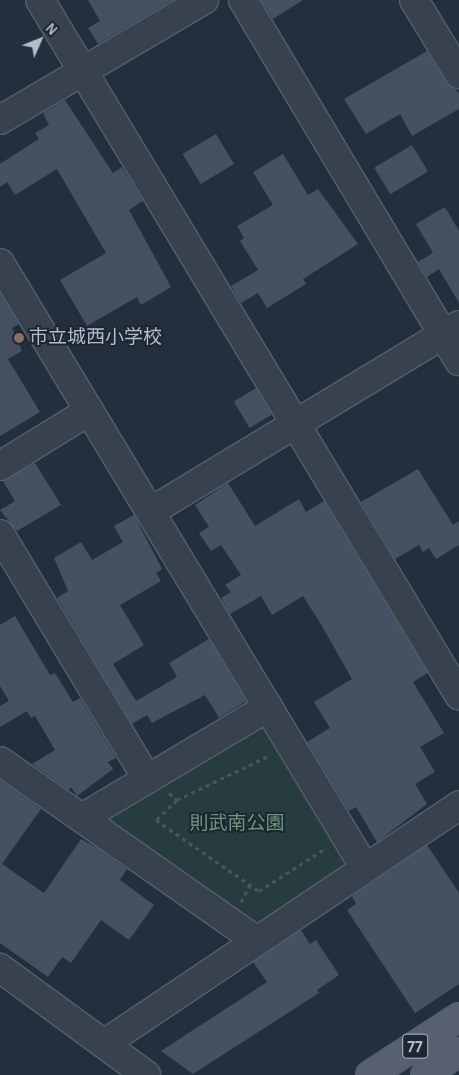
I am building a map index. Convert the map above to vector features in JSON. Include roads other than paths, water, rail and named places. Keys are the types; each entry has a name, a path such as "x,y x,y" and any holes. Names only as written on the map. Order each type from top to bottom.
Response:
{"main road":[{"name":"77","path":"370,1075 459,1017"},
{"name":"77","path":"425,1075 459,1052"}],"street":[{"path":"40,0 298,424 459,695"},
{"path":"0,120 204,0"},
{"path":"243,0 344,164 451,330 459,361"},
{"path":"414,0 459,74"},
{"path":"0,263 365,868"},
{"path":"150,512 451,330"},
{"path":"0,466 89,411"},
{"path":"0,534 147,779"},
{"path":"82,818 268,707"},
{"path":"0,761 256,940"},
{"path":"104,1044 459,805"},
{"path":"0,968 146,1075"}],"place":[{"name":"市立城西小学校","path":"19,338"}],"park label":[{"name":"則武南公園","path":"237,824"}]}
